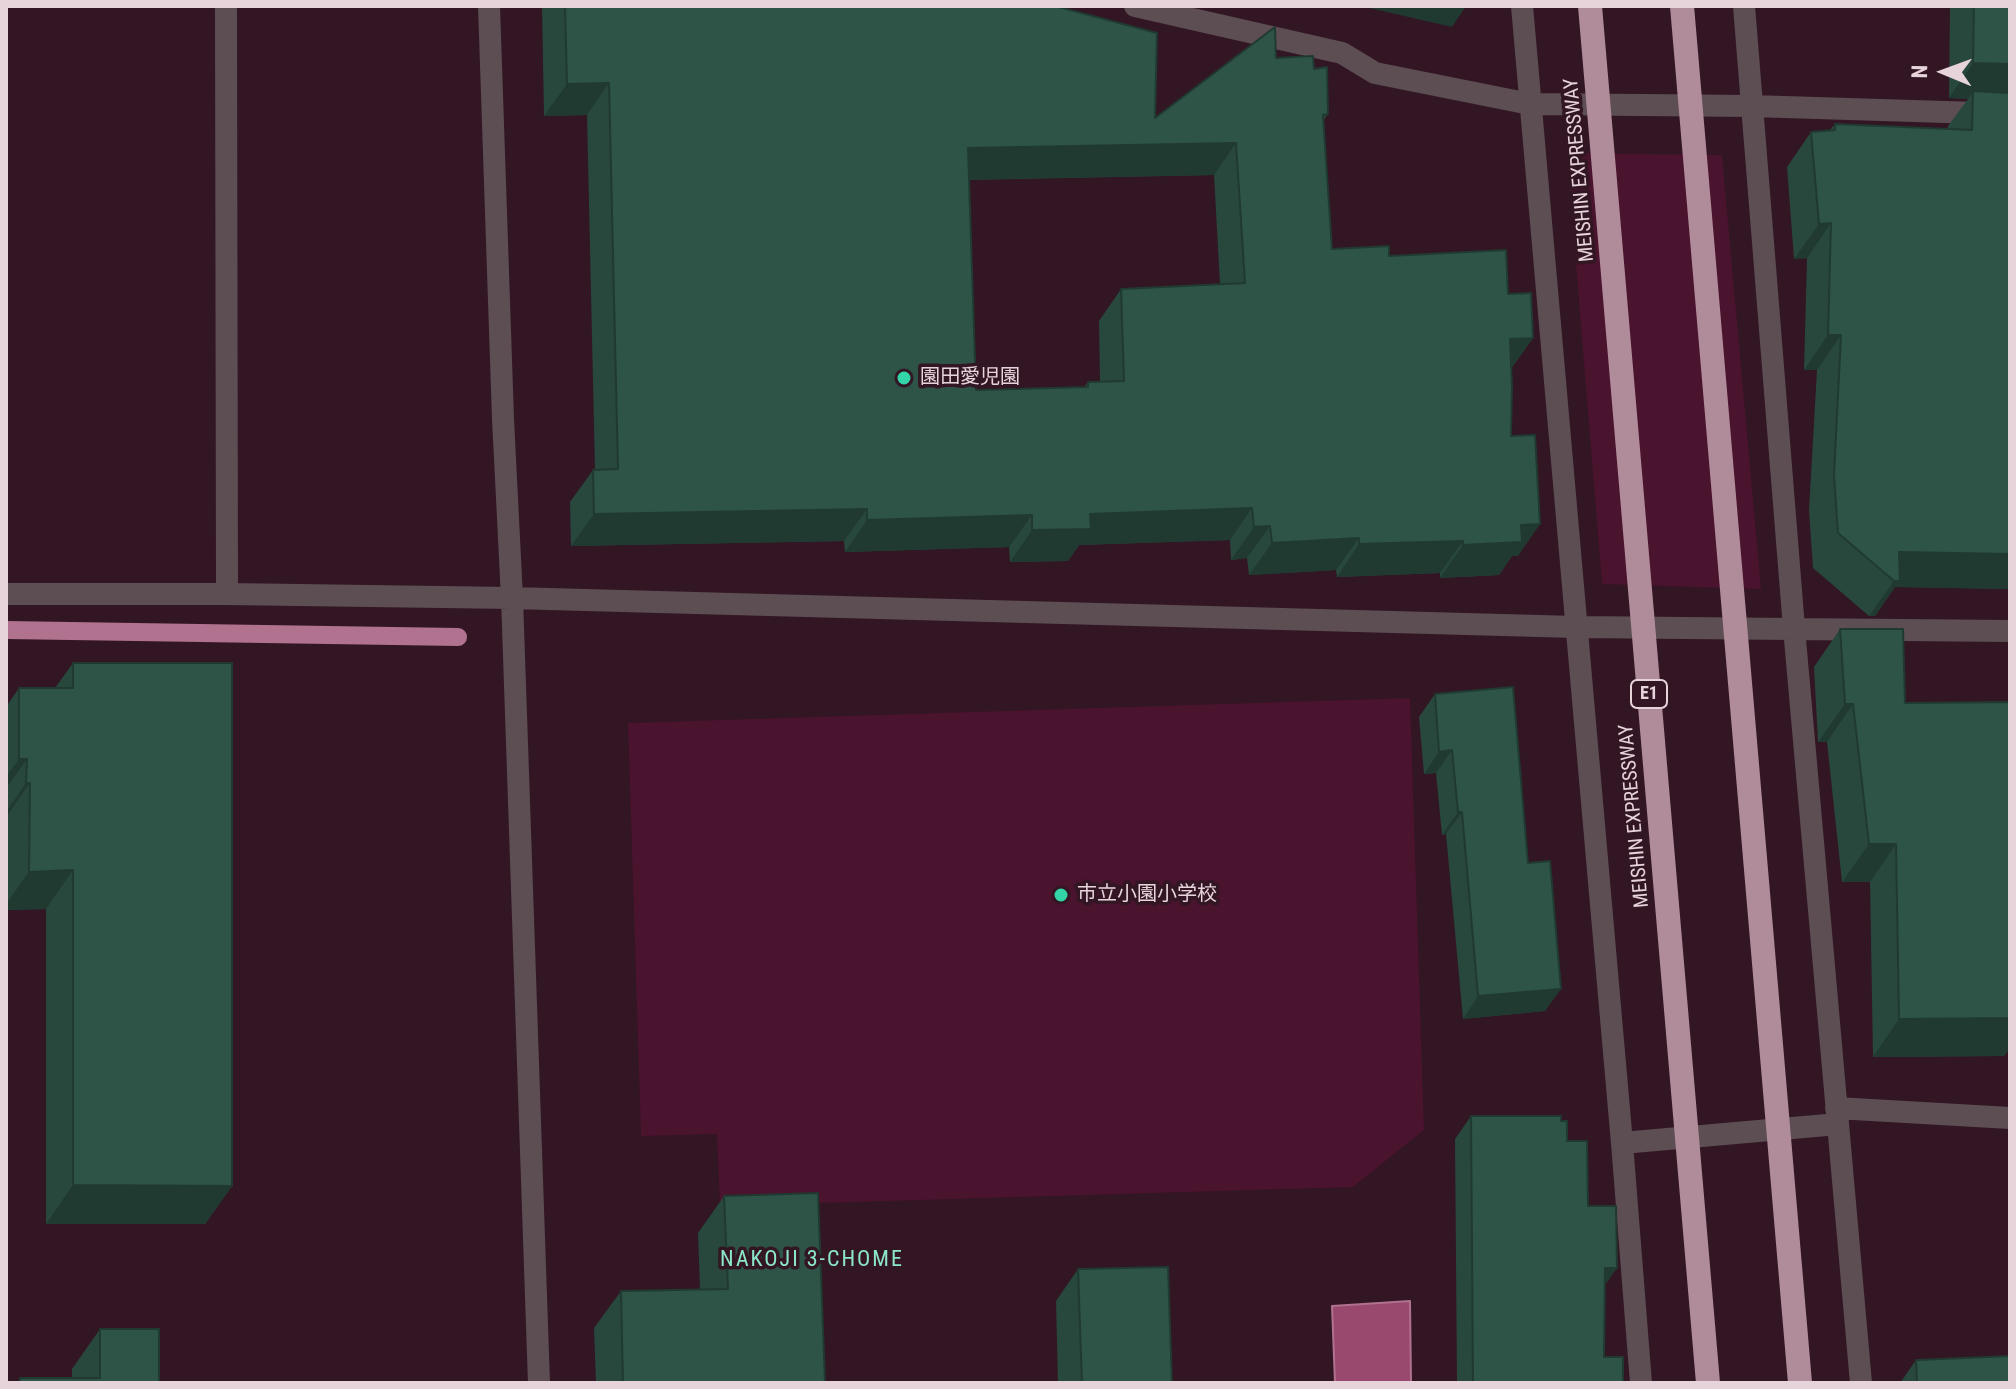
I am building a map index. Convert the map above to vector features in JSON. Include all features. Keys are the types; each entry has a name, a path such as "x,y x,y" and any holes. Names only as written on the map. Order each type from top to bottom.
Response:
{"highway":[{"name":"MEISHIN EXPRESSWAY","path":"1590,6 1708,1383"},
{"path":"1682,6 1800,1383"}],"street":[{"path":"226,6 227,594"},
{"path":"489,6 539,1383"},
{"path":"1135,6 1342,53 1375,73 1530,104 1752,106 2010,114"},
{"path":"1522,6 1641,1383"},
{"path":"1744,6 1794,628 1861,1383"},
{"path":"6,594 512,598 1576,627 2010,631"},
{"path":"1622,1143 1837,1116 2010,1118"}],"shaded area":[{"path":"1567,153 1722,155 1761,589 1602,584"},
{"path":"1410,698 1424,1130 1353,1187 720,1206 717,1134 641,1136 628,723"},
{"path":"1410,1301 1411,1383 1335,1383 1332,1306"}],"building":[{"path":"565,6 1055,6 1157,33 1155,118 1275,27 1276,58 1313,56 1314,69 1327,67 1328,114 1323,115 1332,249 1389,246 1389,256 1506,250 1508,294 1531,293 1533,338 1510,339 1511,436 1535,435 1540,524 1521,525 1522,542 1359,544 1359,538 1272,543 1270,526 1254,527 1252,508 1090,514 1091,529 1032,530 1032,515 867,520 867,509 594,514 593,470 618,469 609,83 567,84","holes":["1236,143 1245,283 1121,289 1124,381 1088,382 1088,387 976,390 968,148"]},
{"path":"1974,6 2010,6 2010,64 1973,63"},
{"path":"1973,91 2010,93 2010,554 1899,552 1900,581 1894,581 1838,533 1834,475 1841,335 1828,335 1831,223 1819,224 1811,132 1835,130 1835,124 1972,130"},
{"path":"1840,629 1903,629 1905,703 2010,702 2010,1018 1899,1019 1896,844 1869,844 1853,704 1845,704"},
{"path":"73,663 232,663 232,1186 73,1185 73,870 29,872 30,783 26,783 27,759 19,759 19,688 73,688"},
{"path":"1513,687 1528,863 1550,861 1561,989 1478,996 1462,812 1458,812 1452,750 1439,752 1435,694"},
{"path":"1471,1116 1561,1116 1561,1121 1567,1121 1567,1141 1587,1141 1588,1206 1616,1206 1617,1268 1605,1268 1604,1357 1623,1357 1623,1383 1473,1383"},
{"path":"818,1193 825,1383 623,1383 621,1291 728,1289 724,1196"},
{"path":"1168,1267 1172,1383 1082,1383 1078,1269"},
{"path":"100,1329 159,1329 159,1383 20,1383 20,1378 100,1378"},
{"path":"2010,1356 2010,1383 1917,1383 1916,1360"}],"waterway":[{"path":"6,630 458,637"}],"place":[{"name":"園田愛児園","path":"904,378"},
{"name":"市立小園小学校","path":"1061,895"}],"district":[{"name":"NAKOJI 3-CHOME","path":"812,1260"}]}
